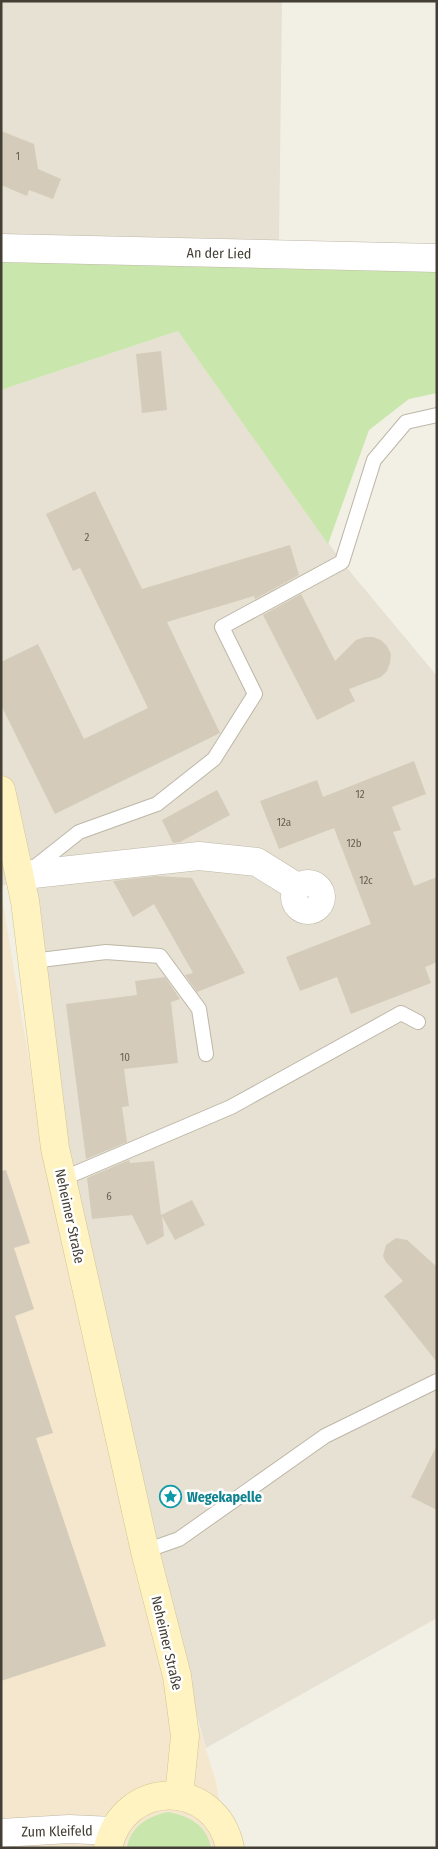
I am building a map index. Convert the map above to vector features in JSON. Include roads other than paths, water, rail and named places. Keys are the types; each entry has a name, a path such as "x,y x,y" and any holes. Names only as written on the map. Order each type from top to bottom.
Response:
{"main road":[{"name":"Neheimer Straße","path":"1,790 22,876 56,1148 62,1179 145,1551 177,1676 185,1736 179,1796"},
{"path":"111,1840 122,1818 133,1807 148,1799 163,1796 179,1796 195,1800 209,1809 220,1821 228,1836 230,1848"}],"street":[{"name":"An der Lied","path":"1,248 437,258"},
{"path":"22,876 199,856 257,862 297,887"},
{"name":"Zum Kleifeld","path":"1,1833 70,1829 111,1840"}],"lane":[{"path":"22,876 79,832 157,804 214,759 255,694 222,627 342,562 374,460 406,422 437,415"},
{"path":"32,961 106,952 160,956 199,1009 206,1054"},
{"path":"62,1179 231,1107 401,1013 418,1022"},
{"path":"145,1551 179,1539 325,1436 437,1381"},
{"path":"420,1389 437,1389"}],"place":[{"name":"Wegekapelle","path":"171,1497"}]}
